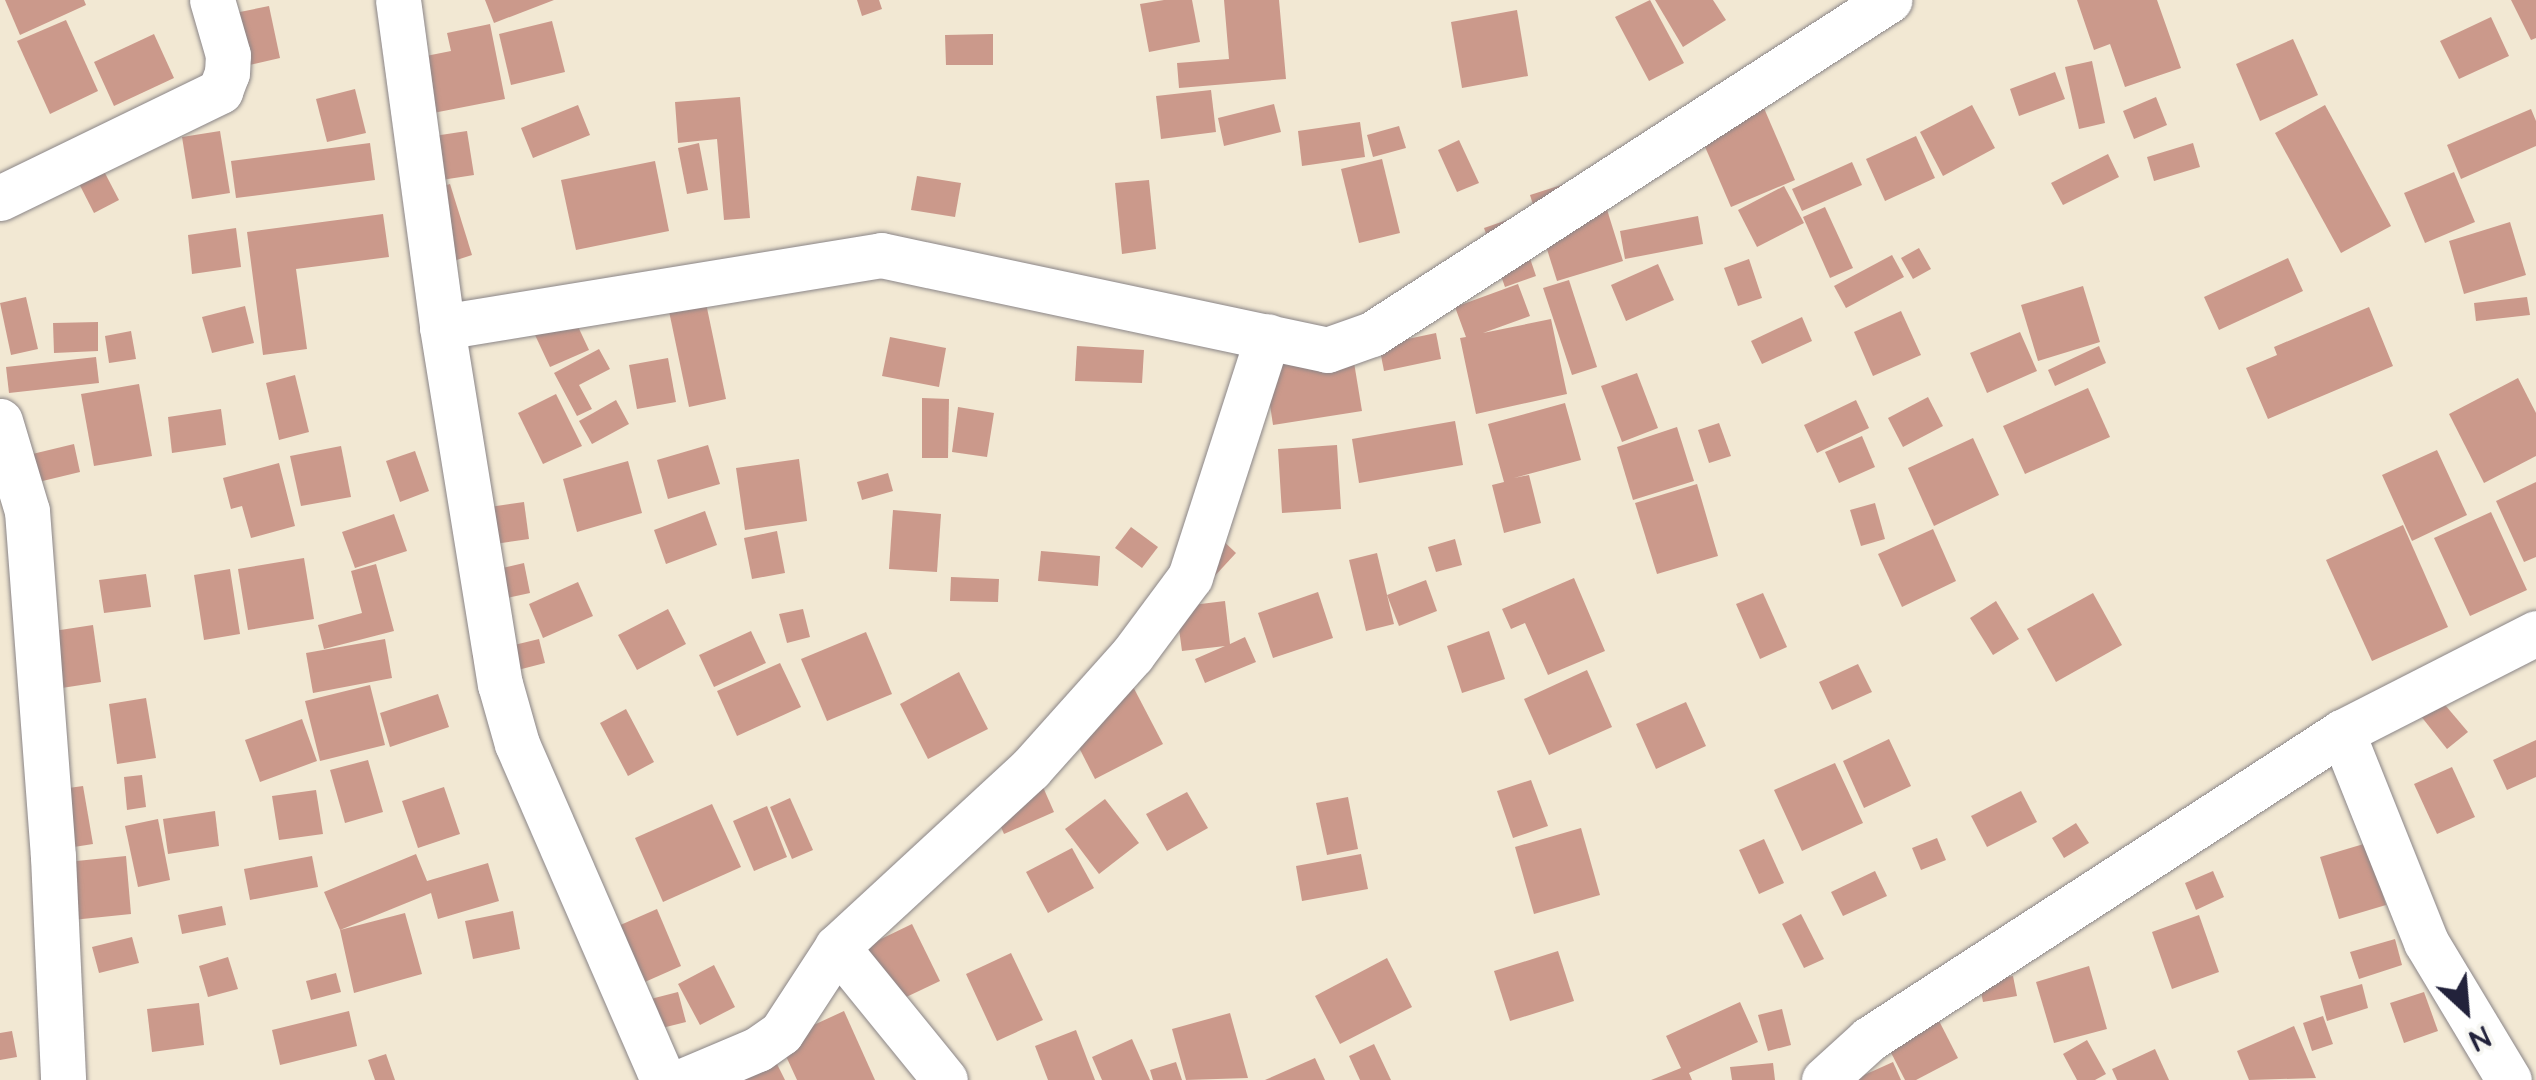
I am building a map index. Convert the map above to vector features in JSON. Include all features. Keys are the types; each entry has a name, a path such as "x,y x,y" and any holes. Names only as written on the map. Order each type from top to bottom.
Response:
{"street":[{"path":"0,198 220,91 228,73 228,55 212,0"},
{"path":"398,0 442,327 500,684 517,744 663,1080"},
{"path":"442,327 881,255 1327,350 1372,334 1889,0"},
{"path":"685,1080 739,1059 781,1033 837,946 1030,770 1132,655 1190,576 1268,336"},
{"path":"0,421 27,510 53,857 62,1080"},
{"path":"1824,1080 1870,1038 2342,732 2536,633"},
{"path":"2342,732 2426,942 2509,1080"},
{"path":"837,946 944,1080"}],"building":[{"path":"5,0 84,0 86,5 20,35"},
{"path":"485,0 554,0 494,23"},
{"path":"857,0 879,0 882,9 862,16"},
{"path":"1192,0 1200,42 1149,52 1140,4"},
{"path":"1224,0 1279,0 1286,79 1179,88 1177,63 1229,59"},
{"path":"1650,0 1684,63 1649,81 1615,17"},
{"path":"1655,0 1713,0 1726,20 1683,47"},
{"path":"2077,0 2157,0 2181,68 2125,87 2110,44 2094,50"},
{"path":"2511,0 2536,0 2536,38 2531,40"},
{"path":"269,6 280,58 236,68 225,15"},
{"path":"1517,10 1528,76 1462,88 1451,22"},
{"path":"2491,17 2509,56 2459,79 2440,41"},
{"path":"66,20 98,91 50,114 17,41"},
{"path":"552,21 565,72 511,85 499,34"},
{"path":"490,24 505,99 428,114 416,58 451,51 447,33"},
{"path":"154,34 174,78 114,106 94,62"},
{"path":"993,34 993,65 946,65 945,35"},
{"path":"2293,39 2318,95 2260,121 2236,64"},
{"path":"2092,61 2105,123 2079,129 2065,67"},
{"path":"2055,72 2065,99 2019,116 2010,89"},
{"path":"1754,85 1795,180 1731,207 1690,112"},
{"path":"355,89 366,133 327,142 316,99"},
{"path":"1211,90 1216,132 1161,139 1156,96"},
{"path":"740,97 750,218 724,220 717,139 678,143 675,102"},
{"path":"2156,97 2167,125 2134,139 2123,111"},
{"path":"1274,104 1281,132 1224,146 1218,118"},
{"path":"578,105 590,135 533,158 521,128"},
{"path":"1972,105 1995,148 1943,176 1920,132"},
{"path":"2325,105 2391,226 2341,253 2275,133"},
{"path":"2531,109 2536,121 2536,146 2461,179 2447,145"},
{"path":"1360,122 1365,157 1302,166 1298,131"},
{"path":"1399,126 1406,148 1373,157 1367,135"},
{"path":"220,131 230,193 192,199 182,137"},
{"path":"467,131 474,175 409,185 401,141"},
{"path":"1916,136 1935,178 1885,201 1866,159"},
{"path":"1459,140 1479,183 1457,192 1438,150"},
{"path":"370,143 375,180 236,198 231,161"},
{"path":"699,143 708,190 687,194 678,148"},
{"path":"2193,143 2200,167 2154,181 2147,157"},
{"path":"95,154 119,200 94,213 70,166"},
{"path":"2108,154 2119,177 2063,205 2051,183"},
{"path":"1382,159 1400,233 1359,243 1341,169"},
{"path":"655,161 669,231 576,250 561,180"},
{"path":"1852,162 1862,185 1802,211 1792,189"},
{"path":"2454,172 2475,222 2425,243 2404,193"},
{"path":"1596,174 1623,261 1557,281 1530,195"},
{"path":"917,176 961,183 955,217 911,210"},
{"path":"1149,180 1156,249 1122,254 1115,183"},
{"path":"450,184 472,255 429,269 406,198"},
{"path":"1784,186 1804,223 1757,247 1738,210"},
{"path":"1825,207 1853,268 1830,278 1803,217"},
{"path":"383,214 389,257 296,269 307,349 263,355 247,232"},
{"path":"1698,216 1703,244 1625,259 1620,231"},
{"path":"1516,217 1536,276 1505,287 1484,228"},
{"path":"2510,222 2526,275 2464,294 2449,241"},
{"path":"236,228 241,267 192,274 188,235"},
{"path":"1919,248 1931,269 1913,279 1901,258"},
{"path":"1892,255 1904,277 1846,308 1834,286"},
{"path":"2288,258 2303,291 2219,330 2204,297"},
{"path":"1749,259 1762,298 1738,306 1724,268"},
{"path":"1658,264 1674,300 1626,321 1611,285"},
{"path":"1569,280 1597,367 1572,375 1543,288"},
{"path":"702,284 726,399 689,407 665,292"},
{"path":"1518,284 1530,316 1483,333 1551,319 1567,394 1476,414 1460,338 1466,337 1455,307"},
{"path":"2083,286 2100,342 2038,361 2021,305"},
{"path":"26,297 38,349 11,355 0,303"},
{"path":"2527,297 2530,315 2476,321 2474,303"},
{"path":"567,303 589,350 550,367 528,320"},
{"path":"245,306 254,343 212,353 202,317"},
{"path":"2369,307 2393,366 2268,419 2246,368 2277,355 2274,347"},
{"path":"1901,311 1921,355 1873,376 1854,332"},
{"path":"1802,317 1812,341 1762,364 1751,341"},
{"path":"98,322 98,351 54,353 53,323"},
{"path":"131,331 136,359 109,363 105,336"},
{"path":"2020,332 2037,371 1987,393 1970,353"},
{"path":"1436,333 1441,359 1384,371 1379,345"},
{"path":"890,337 946,348 939,387 882,376"},
{"path":"1350,338 1362,411 1273,425 1262,352"},
{"path":"1077,346 1144,350 1142,383 1075,381"},
{"path":"2099,346 2106,363 2055,386 2048,370"},
{"path":"599,349 610,369 579,385 592,409 577,416 554,373"},
{"path":"96,357 99,383 9,393 6,367"},
{"path":"668,358 676,402 637,409 629,365"},
{"path":"1637,373 1658,428 1622,442 1601,386"},
{"path":"295,375 309,432 279,440 266,383"},
{"path":"2518,378 2536,413 2536,456 2484,483 2449,414"},
{"path":"139,384 152,456 94,466 81,394"},
{"path":"2088,388 2110,437 2025,474 2003,426"},
{"path":"556,394 582,446 543,464 518,413"},
{"path":"1928,397 1943,426 1903,447 1888,418"},
{"path":"922,398 949,399 948,458 922,458"},
{"path":"616,400 629,424 592,444 579,421"},
{"path":"1856,400 1869,428 1817,453 1804,425"},
{"path":"1565,403 1581,460 1514,478 1529,475 1541,523 1504,533 1492,485 1504,482 1488,424"},
{"path":"958,407 994,413 987,457 952,452"},
{"path":"221,409 226,445 172,453 168,417"},
{"path":"1455,421 1463,465 1359,483 1352,439"},
{"path":"1719,423 1731,456 1709,463 1698,430"},
{"path":"1677,427 1694,481 1633,500 1617,447"},
{"path":"1862,436 1875,467 1839,483 1825,452"},
{"path":"1973,438 1999,495 1934,526 1908,468"},
{"path":"74,444 80,472 26,485 20,457"},
{"path":"708,445 720,484 668,499 657,460"},
{"path":"1337,445 1341,509 1282,513 1278,449"},
{"path":"341,446 351,497 301,506 290,456"},
{"path":"2437,450 2467,515 2412,541 2382,475"},
{"path":"415,451 429,491 400,502 386,461"},
{"path":"799,459 807,521 745,530 736,468"},
{"path":"628,461 642,513 577,532 563,479"},
{"path":"279,463 295,526 251,538 242,506 231,509 223,478"},
{"path":"888,473 893,491 862,500 857,482"},
{"path":"2536,482 2536,557 2524,562 2496,501"},
{"path":"1697,484 1718,556 1657,574 1635,503"},
{"path":"524,502 529,539 475,547 469,510"},
{"path":"1875,503 1885,539 1861,546 1850,510"},
{"path":"893,510 941,514 937,572 889,569"},
{"path":"705,511 717,545 666,564 654,530"},
{"path":"2491,512 2527,590 2470,616 2434,538"},
{"path":"394,514 407,551 355,568 342,532"},
{"path":"2403,525 2448,627 2372,661 2326,560"},
{"path":"1131,527 1158,547 1142,568 1115,548"},
{"path":"1933,529 1956,581 1902,607 1878,554"},
{"path":"777,531 785,573 752,579 744,538"},
{"path":"1214,532 1236,553 1199,593"},
{"path":"1455,539 1462,565 1436,572 1428,547"},
{"path":"1041,551 1100,556 1098,586 1038,581"},
{"path":"1377,553 1394,624 1366,631 1349,560"},
{"path":"304,558 314,619 248,630 238,569"},
{"path":"524,563 530,593 480,604 473,575"},
{"path":"376,564 394,631 324,649 318,625 362,613 351,571"},
{"path":"230,569 240,634 204,640 194,575"},
{"path":"146,574 151,607 104,613 99,580"},
{"path":"951,577 999,579 998,602 950,601"},
{"path":"1574,578 1605,651 1548,675 1525,623 1511,629 1502,609"},
{"path":"1426,580 1437,611 1399,626 1387,595"},
{"path":"578,582 593,616 543,638 529,604"},
{"path":"1318,592 1333,638 1273,658 1258,613"},
{"path":"1763,593 1787,647 1760,659 1736,604"},
{"path":"2093,593 2122,645 2056,682 2027,629"},
{"path":"1225,601 1230,644 1245,637 1256,662 1205,683 1195,659 1225,646 1182,651 1176,607"},
{"path":"1996,601 2019,639 1993,655 1970,618"},
{"path":"668,609 686,644 637,670 618,635"},
{"path":"803,609 810,637 787,643 779,614"},
{"path":"93,625 101,682 42,691 34,634"},
{"path":"751,631 766,663 714,687 699,655"},
{"path":"1489,631 1505,679 1462,693 1447,646"},
{"path":"866,632 892,694 827,721 801,659"},
{"path":"385,639 392,678 313,693 306,653"},
{"path":"539,639 545,663 478,680 472,655"},
{"path":"780,663 801,707 737,736 717,691"},
{"path":"1858,664 1872,692 1832,710 1819,682"},
{"path":"1587,670 1612,727 1549,755 1524,699"},
{"path":"959,672 988,729 928,759 900,704"},
{"path":"1128,677 1163,744 1095,779 1070,730"},
{"path":"370,685 385,745 320,761 305,701"},
{"path":"438,694 449,727 390,747 380,713"},
{"path":"146,698 156,758 117,764 109,704"},
{"path":"2440,699 2468,732 2447,749 2420,715"},
{"path":"1686,702 1706,746 1656,769 1636,724"},
{"path":"626,709 654,762 628,776 600,723"},
{"path":"302,719 317,761 260,782 245,740"},
{"path":"1889,739 1911,786 1864,808 1843,761"},
{"path":"2536,740 2536,777 2507,790 2493,760"},
{"path":"368,760 383,812 345,823 330,770"},
{"path":"1835,763 1863,823 1802,851 1774,790"},
{"path":"2452,767 2475,817 2437,834 2414,784"},
{"path":"142,775 146,807 127,810 124,777"},
{"path":"1531,780 1548,826 1513,838 1497,791"},
{"path":"83,786 93,844 42,852 33,793"},
{"path":"444,787 460,834 418,848 402,801"},
{"path":"1043,787 1054,812 1004,834 993,809"},
{"path":"316,790 323,834 279,840 272,796"},
{"path":"2021,791 2037,822 1987,847 1971,816"},
{"path":"1187,792 1208,828 1167,851 1146,814"},
{"path":"1348,797 1358,849 1327,855 1316,803"},
{"path":"790,798 813,850 792,859 770,807"},
{"path":"1105,799 1139,843 1099,874 1065,829"},
{"path":"712,804 741,867 663,902 635,838"},
{"path":"767,806 787,857 754,871 733,821"},
{"path":"215,811 219,846 168,854 163,819"},
{"path":"158,819 170,880 138,887 125,826"},
{"path":"2076,823 2089,843 2064,858 2052,838"},
{"path":"1581,828 1600,895 1534,914 1515,847"},
{"path":"1937,838 1946,860 1921,870 1912,848"},
{"path":"1764,839 1784,883 1759,894 1739,850"},
{"path":"2367,843 2386,905 2339,919 2320,857"},
{"path":"1072,848 1094,888 1048,913 1026,872"},
{"path":"416,854 427,881 488,863 499,901 438,919 431,893 340,930 324,892"},
{"path":"1361,854 1368,889 1302,901 1296,866"},
{"path":"126,856 131,914 43,923 37,865"},
{"path":"312,856 318,887 250,900 244,869"},
{"path":"1875,871 1887,896 1843,916 1831,892"},
{"path":"2213,871 2224,897 2196,910 2185,883"},
{"path":"222,906 226,925 182,934 178,915"},
{"path":"657,909 681,966 611,997 586,940"},
{"path":"513,911 520,949 473,959 465,921"},
{"path":"405,913 422,974 354,993 340,930"},
{"path":"1801,914 1824,959 1804,968 1782,924"},
{"path":"2199,915 2219,972 2172,989 2152,932"},
{"path":"912,924 940,981 881,1009 854,952"},
{"path":"132,937 139,963 99,973 92,947"},
{"path":"2395,939 2402,965 2359,979 2350,952"},
{"path":"1558,951 1574,1001 1510,1021 1494,971"},
{"path":"1011,953 1043,1020 997,1041 966,974"},
{"path":"228,957 238,989 208,997 199,966"},
{"path":"1387,958 1412,1007 1340,1044 1315,996"},
{"path":"714,965 735,1007 700,1025 678,984"},
{"path":"2089,966 2107,1029 2054,1043 2036,982"},
{"path":"336,973 341,992 311,1000 306,981"},
{"path":"2013,976 2017,996 1983,1002 1979,982"},
{"path":"2362,984 2368,1008 2327,1021 2320,996"},
{"path":"678,992 686,1022 642,1033 635,1003"},
{"path":"2424,992 2438,1031 2404,1043 2390,1003"},
{"path":"1740,1002 1758,1042 1689,1073 1692,1080 1651,1080 1681,1068 1666,1036"},
{"path":"199,1003 204,1045 152,1052 147,1009"},
{"path":"1782,1009 1791,1045 1768,1051 1758,1015"},
{"path":"349,1011 357,1046 280,1065 272,1030"},
{"path":"844,1011 875,1080 797,1080 779,1041"},
{"path":"1230,1013 1248,1078 1186,1080 1172,1029"},
{"path":"1935,1013 1958,1058 1916,1080 1905,1080 1884,1039"},
{"path":"2323,1016 2333,1044 2312,1051 2303,1023"},
{"path":"2294,1026 2316,1078 2249,1080 2237,1051"},
{"path":"1076,1030 1095,1080 1048,1080 1035,1046"},
{"path":"12,1031 17,1057 0,1060 0,1033"},
{"path":"1132,1039 1150,1080 1102,1080 1092,1057"},
{"path":"2087,1040 2106,1074 2095,1080 2077,1080 2063,1054"},
{"path":"767,1044 785,1080 736,1080"},
{"path":"1374,1044 1391,1080 1360,1080 1349,1056"},
{"path":"2155,1049 2169,1080 2117,1080 2112,1069"},
{"path":"386,1054 395,1080 375,1080 368,1060"},
{"path":"1315,1058 1325,1080 1265,1080"},
{"path":"1176,1062 1182,1080 1153,1080 1150,1070"},
{"path":"1893,1062 1901,1080 1853,1080"},
{"path":"1773,1063 1775,1080 1732,1080 1730,1067"}]}
